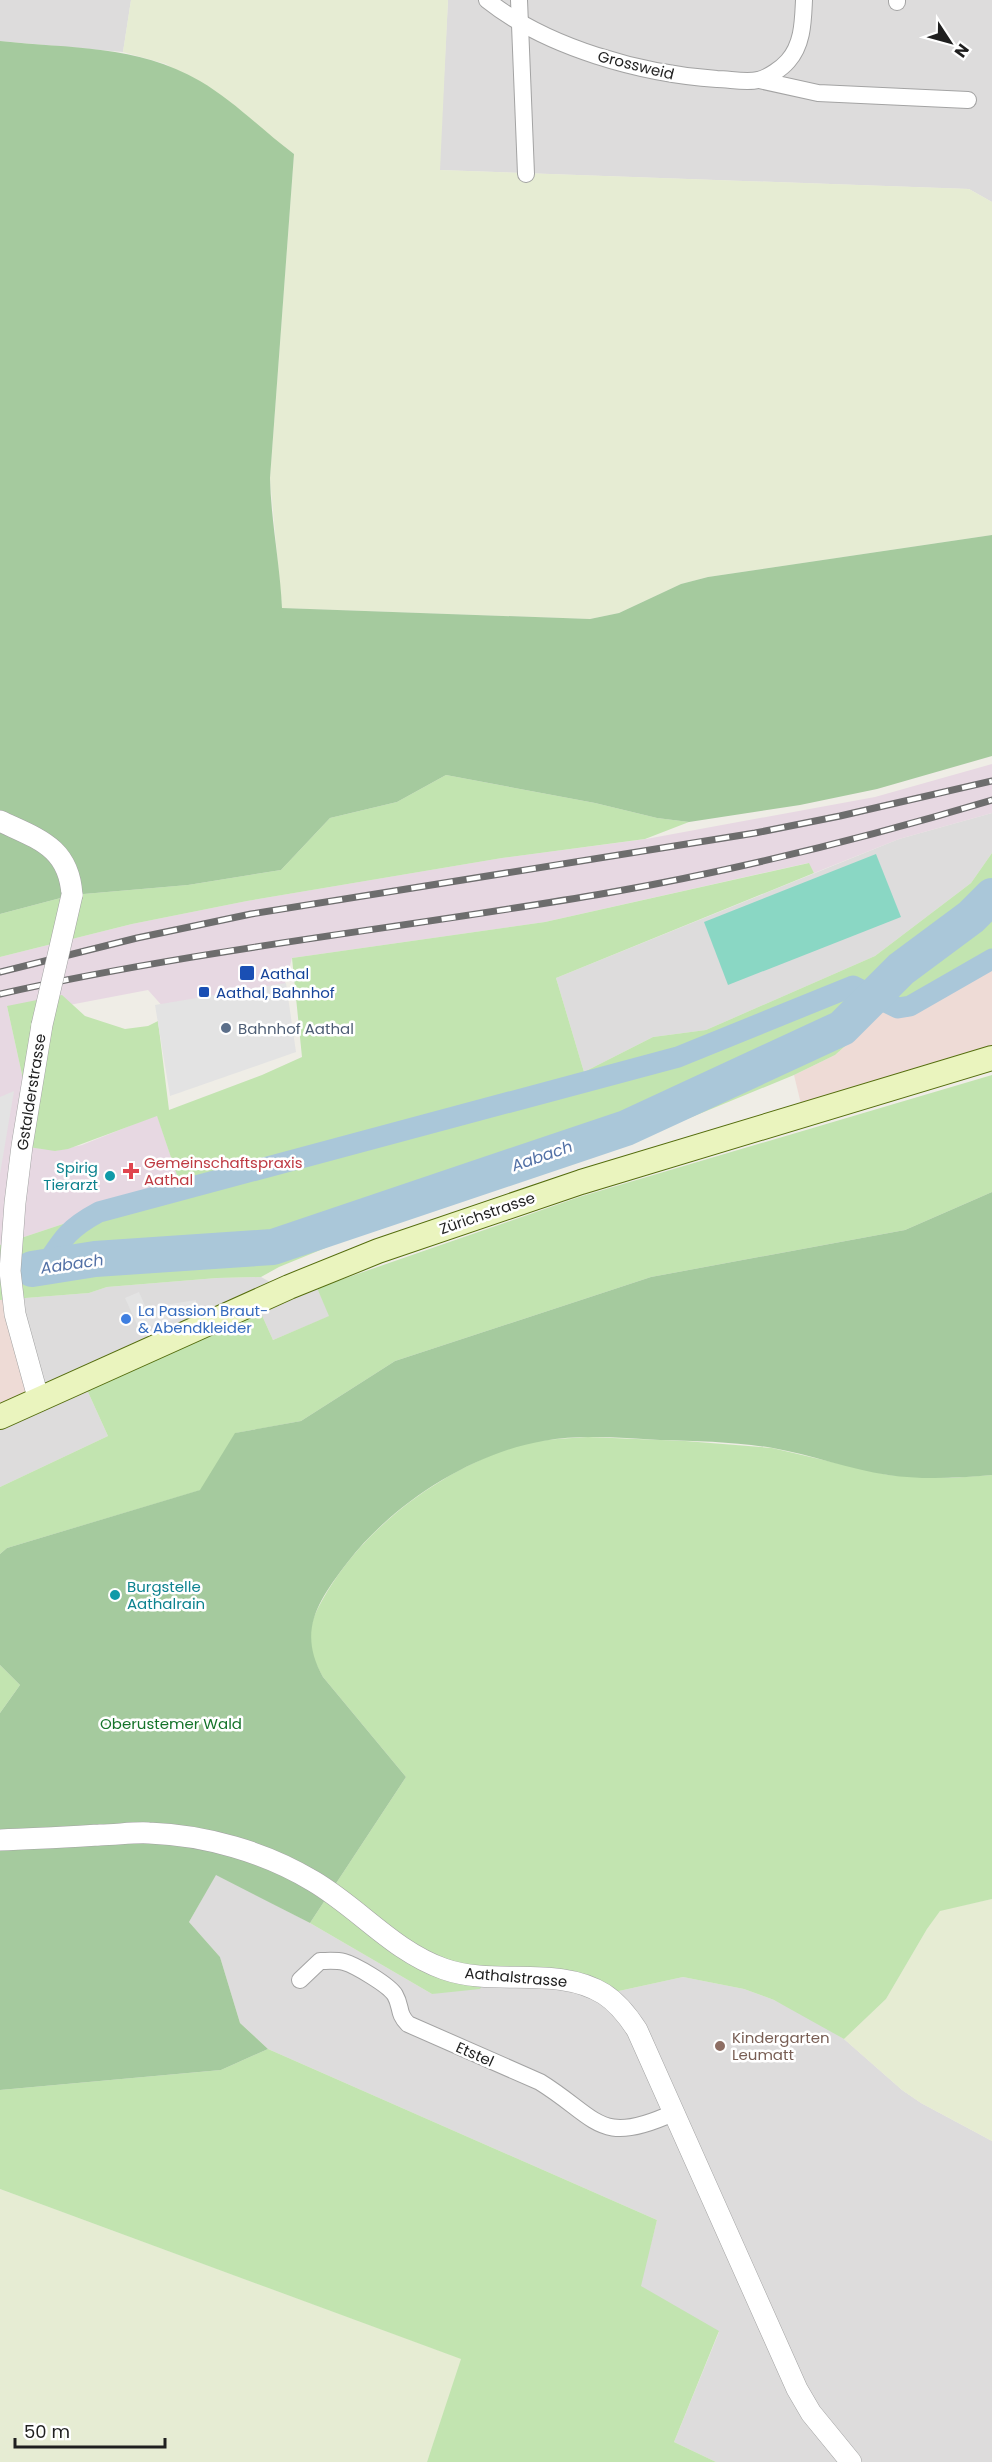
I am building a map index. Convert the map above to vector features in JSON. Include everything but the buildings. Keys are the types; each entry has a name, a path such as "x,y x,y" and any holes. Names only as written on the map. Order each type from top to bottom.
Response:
{"main road":[{"name":"Zürichstrasse","path":"0,1418 288,1287 463,1221 581,1182 992,1058"}],"street":[{"name":"Grossweid","path":"487,0 520,22 593,54 645,70 692,77 759,80 818,93 968,100"},
{"path":"519,0 526,174"},
{"path":"759,80 777,71 789,60 798,44 804,0"},
{"name":"Gstalderstrasse","path":"0,821 40,839 52,848 64,861 71,879 72,895 42,1025 28,1102 11,1239 10,1271 15,1314 39,1401"},
{"name":"Aathalstrasse","path":"0,1840 147,1833 208,1841 264,1857 297,1872 330,1893 409,1952 447,1970 467,1974 585,1984 605,1994 623,2010 637,2030 796,2389 811,2414 851,2462"},
{"name":"Etstel","path":"300,1980 320,1961 344,1962 370,1975 393,1991 398,1999 400,2016 408,2024 540,2082 595,2123 616,2129 629,2128 652,2123 673,2113"}],"shaded area":[{"path":"0,0 131,0 123,52 0,41"},
{"path":"448,0 992,0 992,202 969,189 439,170"},
{"path":"992,764 992,813 899,839 814,873 808,863 545,922 292,958 284,987 165,1009 148,990 64,1006 7,1006 28,1102 55,1151 82,1145 157,1115 182,1190 99,1212 0,1245 0,957 132,924 247,901 502,858 646,839 875,797"},
{"path":"992,813 992,853 971,883 875,956 706,1030 653,1037 584,1072 556,978 899,839"},
{"path":"992,964 992,1046 801,1104 794,1075 835,1055 861,1032 884,1005 899,1011 916,1008"},
{"name":"Bahnhof Aathal","path":"286,983 296,1052 170,1096 155,1005"},
{"path":"14,1091 0,1174 0,1097"},
{"path":"261,1277 292,1294 317,1288 330,1316 273,1340 256,1302 83,1381 108,1436 0,1487 0,1417 12,1299 89,1293 107,1287 217,1278"},
{"path":"139,1292 146,1308 196,1300 195,1314 139,1329 125,1298"},
{"path":"12,1299 39,1401 0,1417 0,1300"},
{"path":"216,1874 310,1923 432,1994 487,1977 605,1994 683,1977 744,1989 807,2016 844,2039 902,2090 921,2103 992,2141 992,2462 716,2462 674,2442 719,2332 640,2286 657,2220 268,2049 240,2023 220,1957 189,1922"}],"green space":[{"path":"131,0 448,0 440,170 969,189 992,202 992,535 708,577 681,584 619,613 590,619 282,608 270,478 294,154 166,64 123,52"},
{"path":"0,41 103,50 152,60 176,69 225,97 294,154 270,478 282,608 590,619 619,613 681,584 708,577 992,535 992,756 877,789 800,805 689,822 657,818 595,803 446,775 397,802 330,818 281,870 188,885 72,895 0,914"},
{"path":"446,775 595,803 657,818 689,822 645,839 502,858 247,901 132,924 0,957 0,914 72,895 188,885 281,870 330,818 397,802"},
{"path":"992,853 992,964 916,1008 899,1011 884,1005 861,1032 835,1055 794,1075 636,1140 340,1242 279,1267 261,1277 217,1278 107,1287 89,1293 0,1300 0,1245 99,1212 182,1190 157,1116 68,1149 55,1151 22,1146 28,1102 7,1006 62,995 85,1016 125,1029 148,1026 158,1021 169,1110 262,1075 302,1057 292,958 545,922 809,863 814,873 556,978 584,1072 653,1037 706,1030 875,956 971,883"},
{"path":"876,854 901,917 728,985 704,922"},
{"path":"992,1075 992,1192 905,1230 651,1277 395,1361 301,1421 236,1433 201,1490 7,1548 0,1554 0,1487 108,1436 83,1381 256,1302 273,1340 329,1316 317,1288 579,1197"},
{"name":"Oberustemer Wald","path":"992,1192 992,1475 940,1478 901,1477 759,1446 703,1441 587,1437 557,1439 516,1447 488,1457 434,1485 386,1521 347,1563 327,1590 314,1617 312,1631 315,1660 323,1677 406,1777 310,1923 216,1875 189,1922 220,1957 240,2023 268,2049 221,2070 0,2090 0,1713 20,1685 0,1665 0,1554 7,1548 200,1490 235,1433 301,1421 395,1361 651,1277 905,1230"},
{"path":"588,1437 772,1448 888,1475 952,1478 992,1475 992,1899 940,1911 886,1999 844,2039 774,2000 744,1989 683,1977 605,1994 488,1977 480,1989 432,1994 310,1923 406,1777 323,1677 315,1661 310,1636 314,1616 324,1598 361,1546 382,1525 429,1488 481,1460 526,1443"},
{"path":"0,1665 20,1685 0,1713"},
{"path":"992,1899 992,2141 921,2103 902,2090 844,2039 886,1999 940,1910"},
{"path":"268,2049 657,2220 641,2286 719,2331 674,2442 716,2462 427,2462 461,2359 0,2189 0,2090 221,2070"},
{"path":"0,2189 462,2359 427,2462 0,2462"}],"waterway":[{"name":"Aabach","path":"32,1269 95,1259 273,1247 626,1128 842,1028 901,969 971,917 992,896"},
{"path":"45,1266 68,1234 80,1223 99,1212 678,1057 853,986 898,1008 910,1006 992,959"}],"railway":[{"path":"0,972 137,938 251,914 755,833 992,781"},
{"path":"0,994 227,951 531,906 656,884 801,852 992,800"}],"place":[{"name":"Aathal","path":"247,973"},
{"name":"Aathal, Bahnhof","path":"204,992"},
{"name":"Bahnhof Aathal","path":"226,1028"},
{"name":"Gemeinschaftspraxis Aathal","path":"131,1171"},
{"name":"Spirig Tierarzt","path":"110,1176"},
{"name":"La Passion Braut- & Abendkleider","path":"126,1319"},
{"name":"Burgstelle Aathalrain","path":"115,1595"},
{"name":"Kindergarten Leumatt","path":"720,2046"}]}
